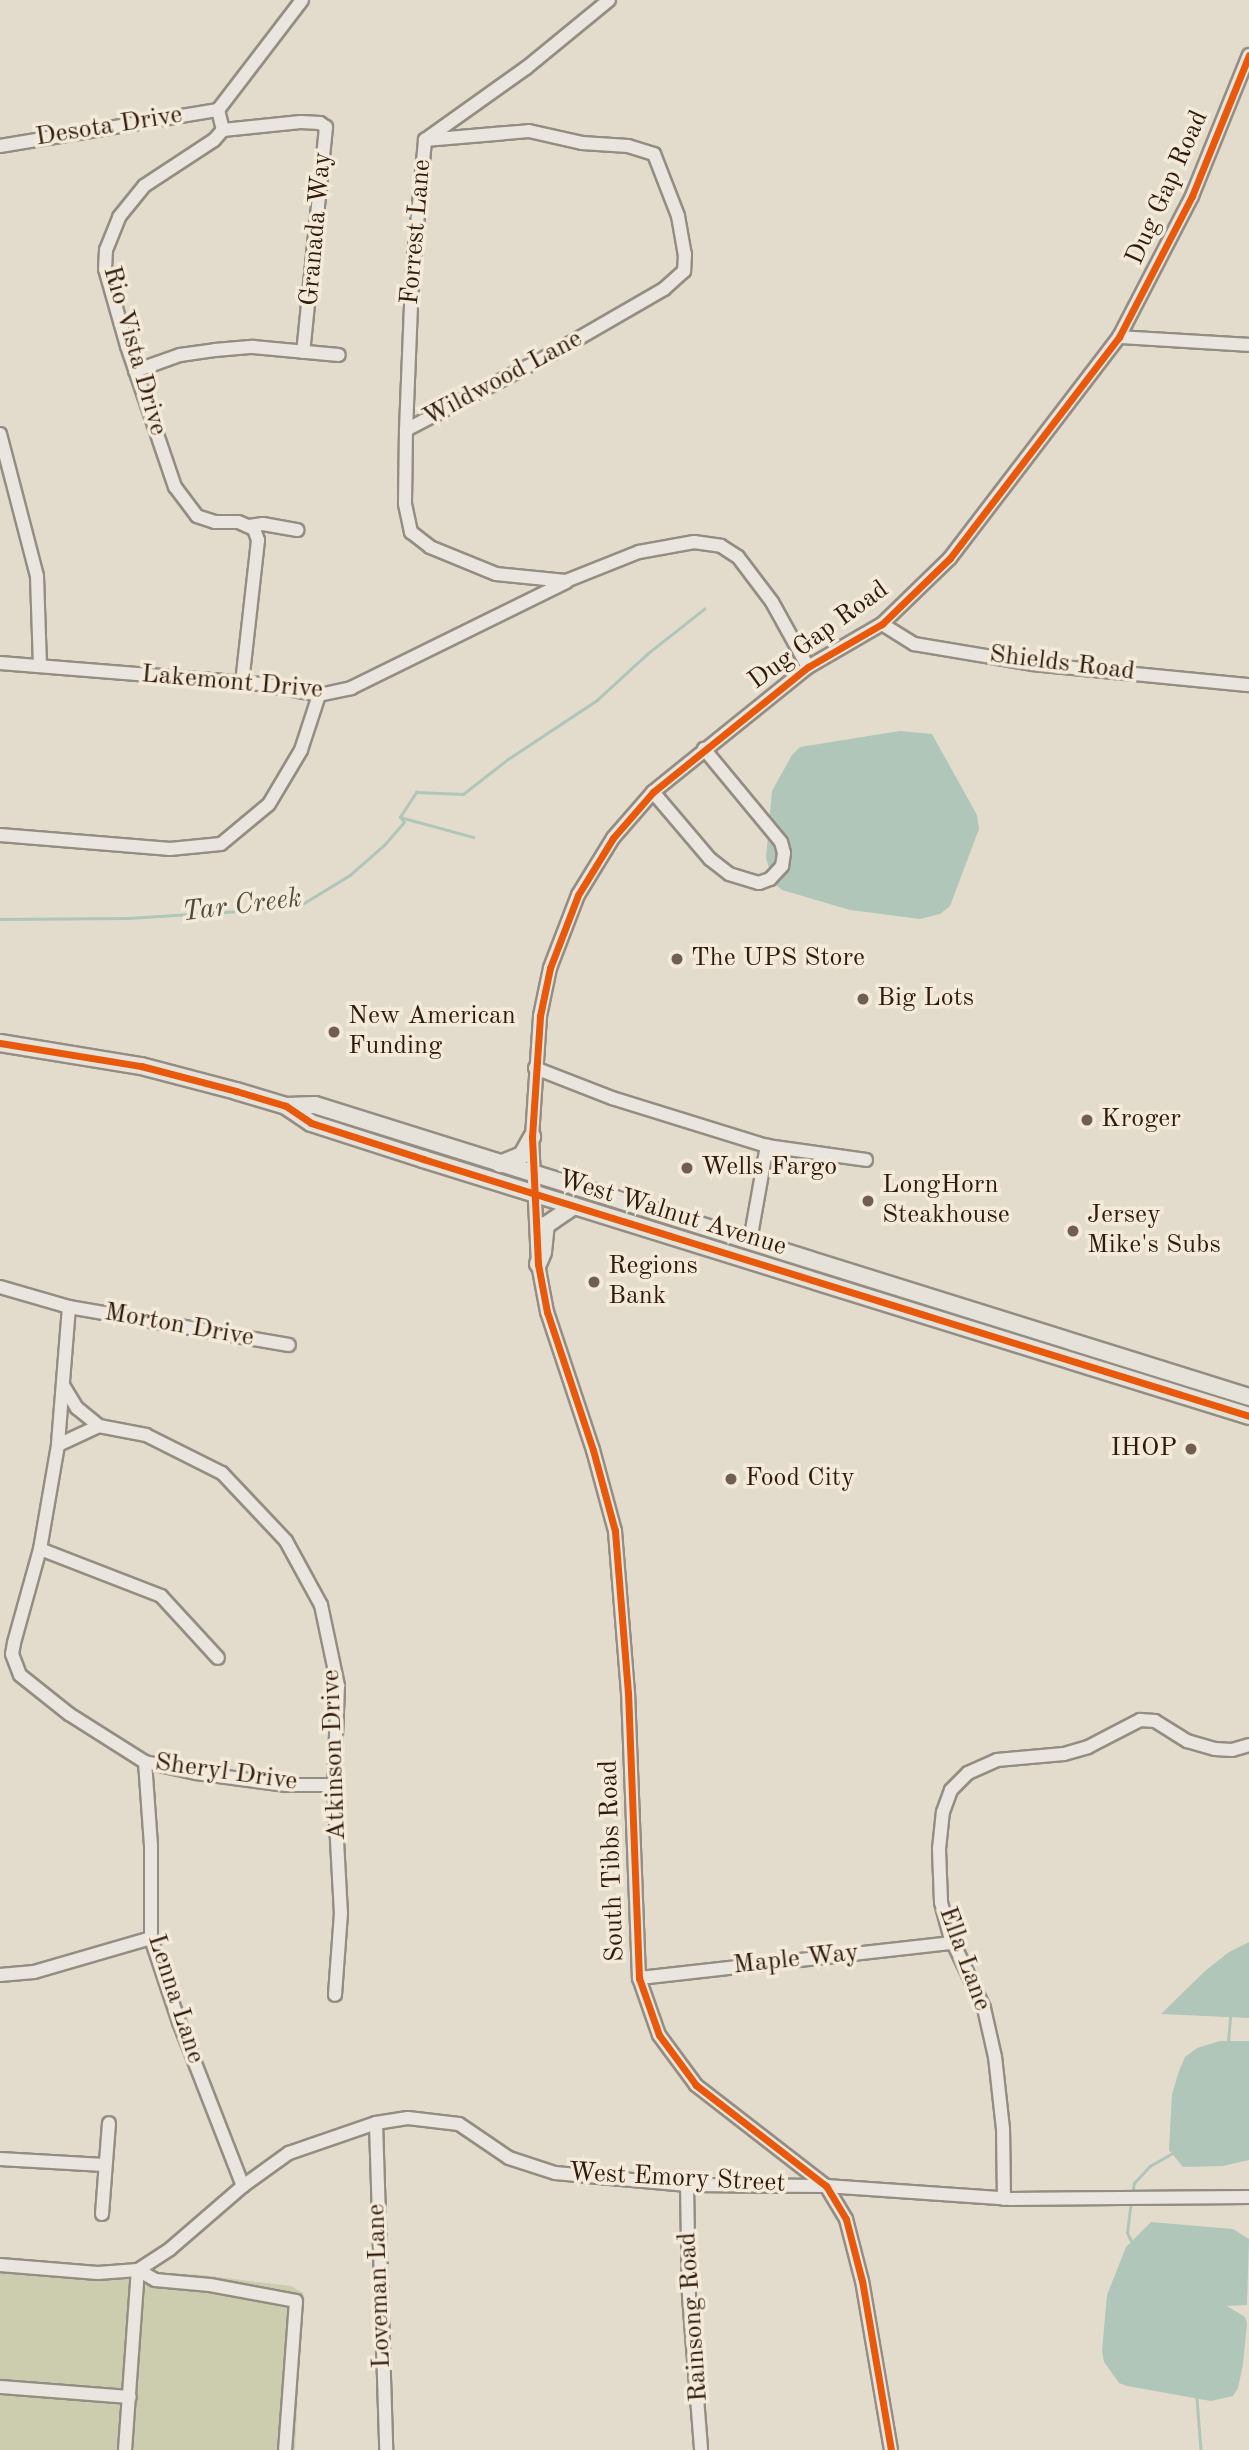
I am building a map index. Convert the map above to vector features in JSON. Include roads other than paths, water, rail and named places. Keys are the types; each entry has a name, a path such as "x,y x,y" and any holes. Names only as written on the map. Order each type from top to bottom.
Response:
{"main road":[{"name":"West Walnut Avenue","path":"1,1047 141,1066 286,1106 315,1105 1249,1397"},
{"name":"West Walnut Avenue","path":"286,1106 311,1123 1249,1416"},
{"path":"499,1164 522,1155 532,1137"},
{"path":"538,1264 543,1252 546,1225 574,1206"}],"street":[{"path":"223,130 218,110 302,0"},
{"name":"Forrest Lane","path":"406,430 412,278 425,140 526,68 609,0"},
{"name":"Dug Gap Road","path":"534,1193 532,1137 535,1068 550,968 578,895 613,838 653,792 704,749 808,667 882,624 950,558 1119,337 1192,195 1247,70 1249,55"},
{"name":"Desota Drive","path":"0,146 218,110"},
{"name":"Granada Way","path":"223,130 301,122 320,122 326,127 303,352"},
{"name":"Rio Vista Drive","path":"223,130 214,140 144,186 119,217 106,250 105,270 135,370 175,487 185,505 197,516 249,526 263,524 297,530"},
{"name":"Wildwood Lane","path":"425,140 529,131 582,143 628,146 654,154 678,216 685,254 684,271 664,289 555,352 406,430 405,504 411,532 430,547 496,575 566,581 639,552 694,542 721,545 738,557 772,602 808,667"},
{"path":"1119,337 1249,345"},
{"path":"135,370 180,355 253,347 339,355"},
{"path":"0,434 37,576 40,665"},
{"path":"242,683 258,540 254,529 249,526"},
{"name":"Lakemont Drive","path":"0,663 242,683 319,695 351,688 566,581"},
{"name":"Shields Road","path":"882,624 914,644 1033,664 1249,685"},
{"path":"0,835 170,849 221,844 269,804 300,750 319,695"},
{"path":"653,792 710,859 729,874 760,883 770,879 782,866 784,853 781,842 704,749"},
{"path":"535,1068 612,1098 767,1146 866,1160"},
{"path":"750,1241 767,1146"},
{"name":"South Tibbs Road","path":"534,1193 538,1264 547,1312 593,1450 615,1531 629,1695 639,1978 659,2035 696,2085 826,2186 846,2219 862,2281 891,2450"},
{"name":"Morton Drive","path":"0,1287 69,1307 289,1345"},
{"path":"69,1307 58,1445 40,1549 161,1596 218,1658"},
{"path":"58,1445 99,1426 77,1408 63,1385"},
{"name":"Atkinson Drive","path":"99,1426 146,1435 222,1473 286,1541 321,1605 338,1686 334,1785 341,1913 335,1995"},
{"name":"Sheryl Drive","path":"40,1549 12,1654 20,1675 69,1714 145,1762 196,1773 274,1783 334,1785"},
{"name":"Ella Lane","path":"1004,2199 1003,2129 995,2057 984,2008 953,1943 941,1902 939,1849 943,1812 951,1790 968,1773 997,1760 1064,1754 1088,1747 1140,1720 1155,1721 1187,1741 1216,1749 1232,1750 1249,1745"},
{"name":"Lenna Lane","path":"145,1762 151,1846 151,1938 179,2022 243,2186"},
{"path":"0,1975 34,1972 151,1938"},
{"name":"Maple Way","path":"639,1978 953,1943"},
{"name":"West Emory Street","path":"0,2265 98,2273 138,2270 170,2249 243,2186 289,2153 376,2123 408,2118 439,2119 460,2124 509,2158 555,2173 687,2185 826,2186"},
{"path":"102,2214 109,2123"},
{"name":"Loveman Lane","path":"376,2123 386,2450"},
{"path":"0,2159 104,2165"},
{"name":"Rainsong Road","path":"687,2185 689,2296 701,2450"},
{"path":"826,2186 1004,2199 1249,2197"},
{"path":"125,2450 138,2270 156,2280 210,2285 296,2301 285,2450"},
{"path":"0,2387 130,2397"}],"waterway":[{"name":"Tar Creek","path":"0,919 128,918 239,911 304,903 350,875 384,845 404,822 400,817 416,792 463,794 508,759 597,700 647,654 704,609"},
{"path":"400,817 473,837"},
{"path":"1228,2041 1230,2018"},
{"path":"1132,2195 1134,2183 1150,2166 1171,2154"},
{"path":"1131,2202 1127,2233 1131,2241"},
{"path":"1197,2399 1201,2450"}],"place":[{"name":"The UPS Store","path":"677,959"},
{"name":"Big Lots","path":"863,999"},
{"name":"New American Funding","path":"334,1032"},
{"name":"Kroger","path":"1087,1120"},
{"name":"Wells Fargo","path":"687,1168"},
{"name":"LongHorn Steakhouse","path":"868,1201"},
{"name":"Jersey Mike's Subs","path":"1073,1231"},
{"name":"Regions Bank","path":"594,1282"},
{"name":"IHOP","path":"1191,1449"},
{"name":"Food City","path":"731,1479"}]}
